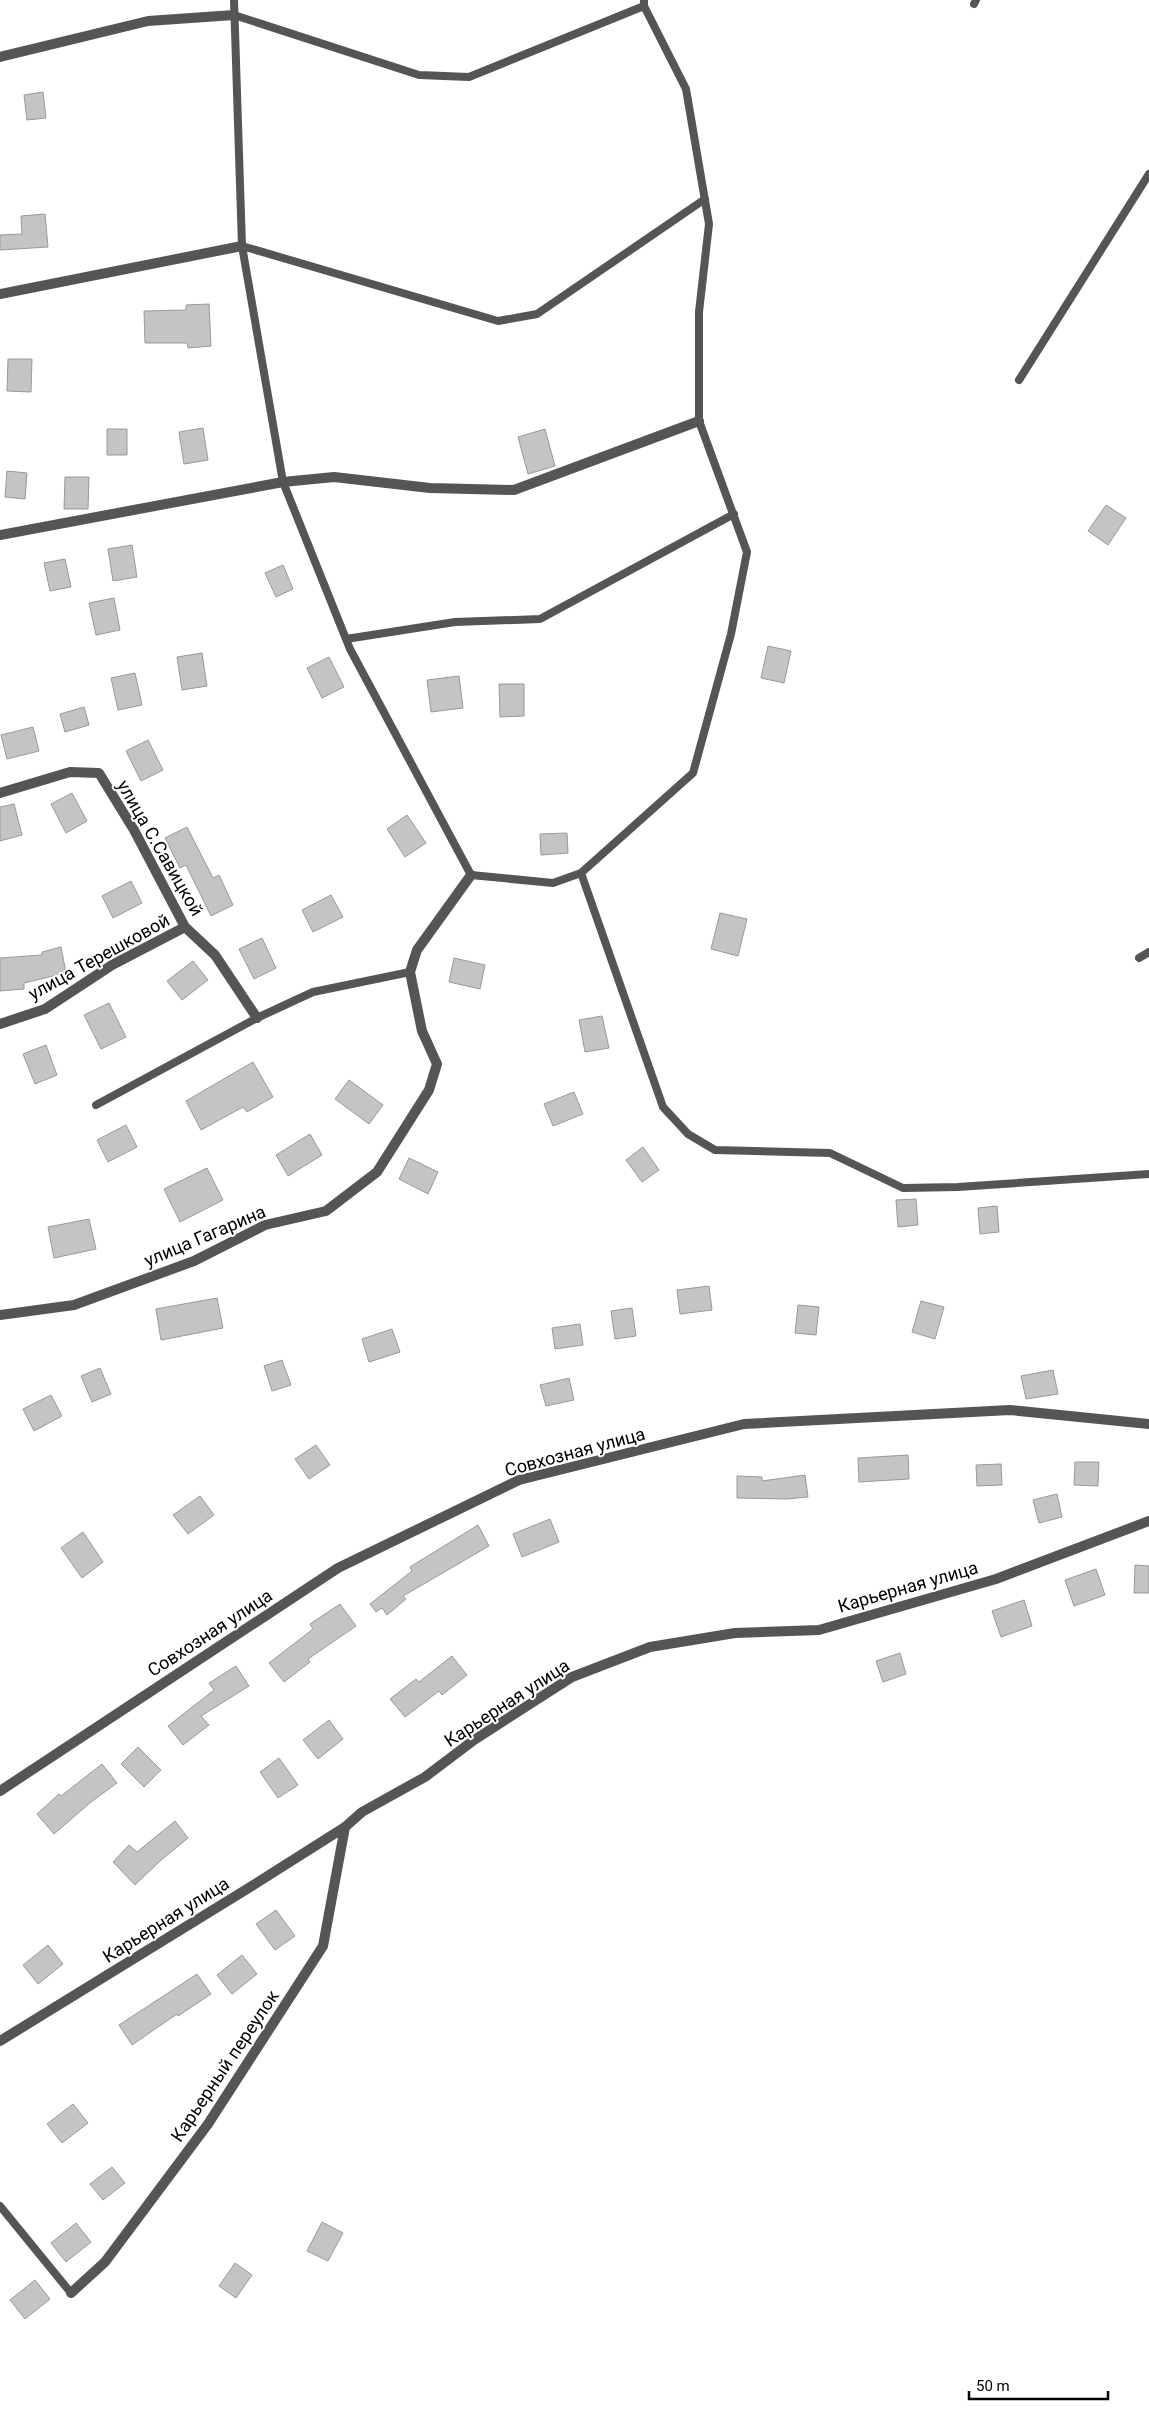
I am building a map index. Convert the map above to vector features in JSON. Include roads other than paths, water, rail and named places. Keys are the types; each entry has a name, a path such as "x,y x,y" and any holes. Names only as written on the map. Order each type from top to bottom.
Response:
{"street":[{"path":"0,57 148,21 234,15"},
{"path":"0,294 242,246"},
{"path":"0,535 283,482 334,477 430,488 514,490 699,421"},
{"name":"улица С.Савицкой","path":"0,792 70,772 99,773 134,830 185,927 215,955 256,1018"},
{"path":"410,972 417,950 471,875"},
{"name":"улица Терешковой","path":"0,1024 45,1009 112,965 185,927"},
{"name":"улица Гагарина","path":"0,1315 74,1305 126,1287 194,1261 265,1225 326,1211 377,1172 429,1090 437,1064 422,1031 410,972"},
{"name":"Совхозная улица","path":"0,1791 338,1568 519,1480 744,1424 1010,1410 1149,1424"},
{"name":"Карьерная улица","path":"0,2041 345,1827 362,1812 425,1777 474,1740 572,1677 641,1650 735,1633 819,1630 996,1579 1149,1521"},
{"name":"Карьерный переулок","path":"72,2293 105,2262 208,2124 323,1946 345,1827"}],"lane":[{"path":"234,0 234,15 242,246 283,482 346,639 471,875 553,883 581,873 693,773 731,634 747,552 699,421 699,312 709,224 686,89 644,3 469,77 419,75 234,15"},
{"path":"1018,380 1149,174"},
{"path":"242,246 498,321 538,314 705,199"},
{"path":"346,639 455,622 540,619 734,514"},
{"path":"581,873 663,1107 688,1134 715,1150 830,1153 903,1188 958,1187 1149,1174"},
{"path":"1139,958 1149,952"},
{"path":"96,1105 256,1018 313,992 410,972"},
{"path":"0,2206 72,2293"}]}
